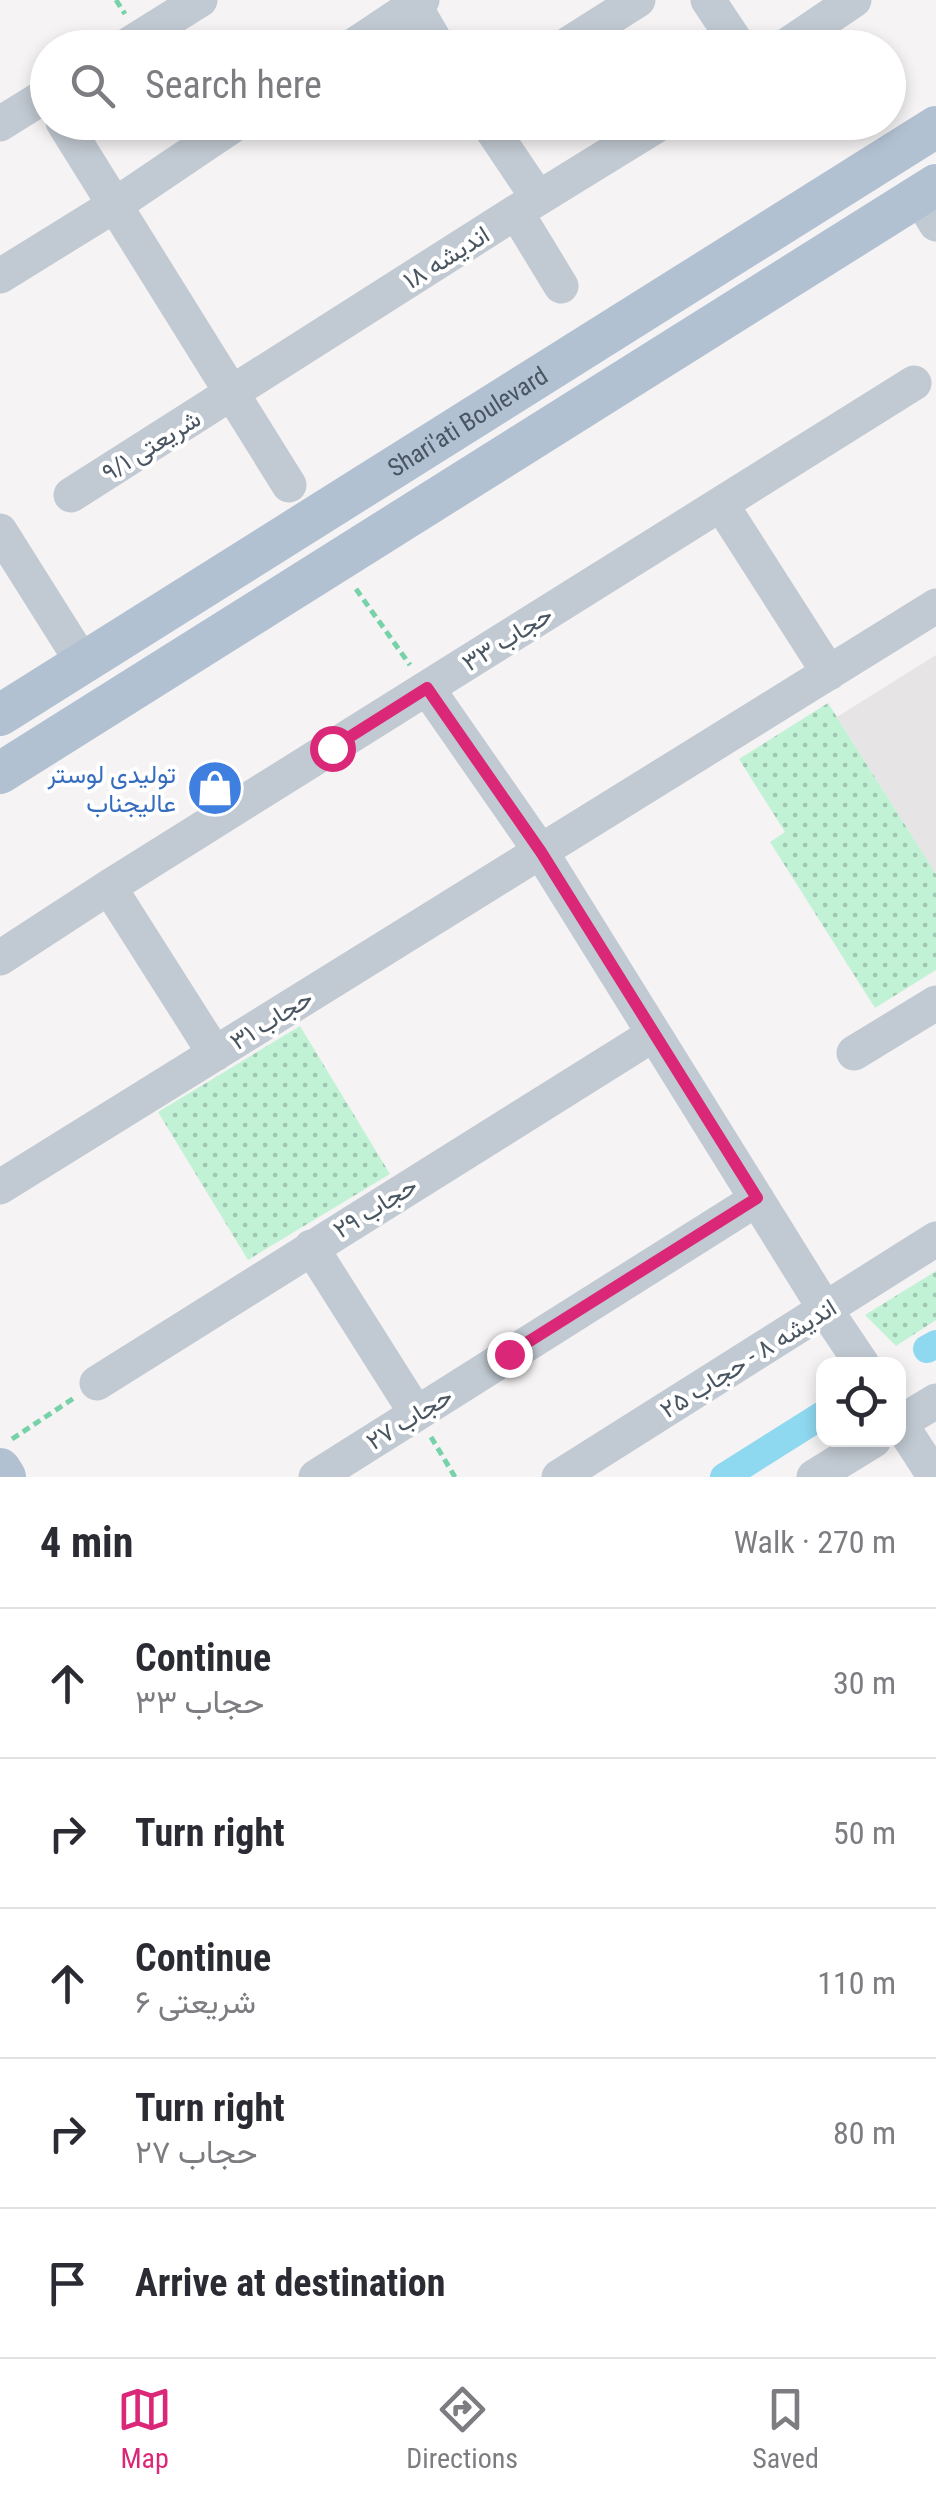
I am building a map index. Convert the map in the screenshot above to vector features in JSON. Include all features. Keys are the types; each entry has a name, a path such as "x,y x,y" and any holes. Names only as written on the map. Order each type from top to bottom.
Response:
{"main road":[{"name":"Shari'ati Boulevard","path":"0,715 936,128"},
{"name":"Shari'ati Boulevard","path":"0,772 336,562 930,202"},
{"path":"0,1469 5,1477"}],"street":[{"path":"152,30 200,0"},
{"path":"590,30 638,0"},
{"path":"708,0 728,30"},
{"path":"809,30 854,0"},
{"path":"377,30 418,3 431,30"},
{"path":"0,124 30,105"},
{"path":"74,140 288,485"},
{"path":"0,276 211,140"},
{"path":"496,140 561,286"},
{"name":"اندیشه ۱۸","path":"230,394 633,140"},
{"name":"حجاب ۳۳","path":"0,958 914,383"},
{"name":"شریعتی ۹/۱","path":"71,495 230,394"},
{"path":"721,504 829,673"},
{"path":"0,531 83,663"},
{"name":"حجاب ۳۱","path":"0,1187 936,606"},
{"path":"427,688 541,852 857,1357"},
{"path":"109,887 215,1054"},
{"path":"854,1054 936,1003"},
{"name":"حجاب ۲۹","path":"97,1383 654,1034"},
{"name":"حجاب ۲۷","path":"316,1477 757,1198"},
{"name":"اندیشه ۸ - حجاب ۲۵","path":"559,1477 936,1239"},
{"path":"312,1247 416,1413"},
{"path":"906,1419 936,1401"},
{"path":"906,1442 935,1477"},
{"path":"814,1477 861,1447"}],"path":[{"path":"336,562 427,688"},
{"path":"0,1448 97,1383"},
{"path":"416,1413 455,1477"}],"shaded area":[{"path":"936,655 936,874 837,717"}],"green space":[{"path":"828,703 936,874 936,970 875,1008 770,842 785,832 739,759"},
{"path":"300,1026 390,1174 248,1260 158,1112"},
{"path":"936,1271 936,1320 896,1346 865,1315"}],"waterway":[{"path":"927,1349 936,1344"},
{"path":"724,1477 816,1419"}],"place":[{"name":"تولیدی لوستر عالیجناب","path":"215,788"}],"route":[{"path":"332,748 427,688 541,852 757,1198 509,1354"}]}
